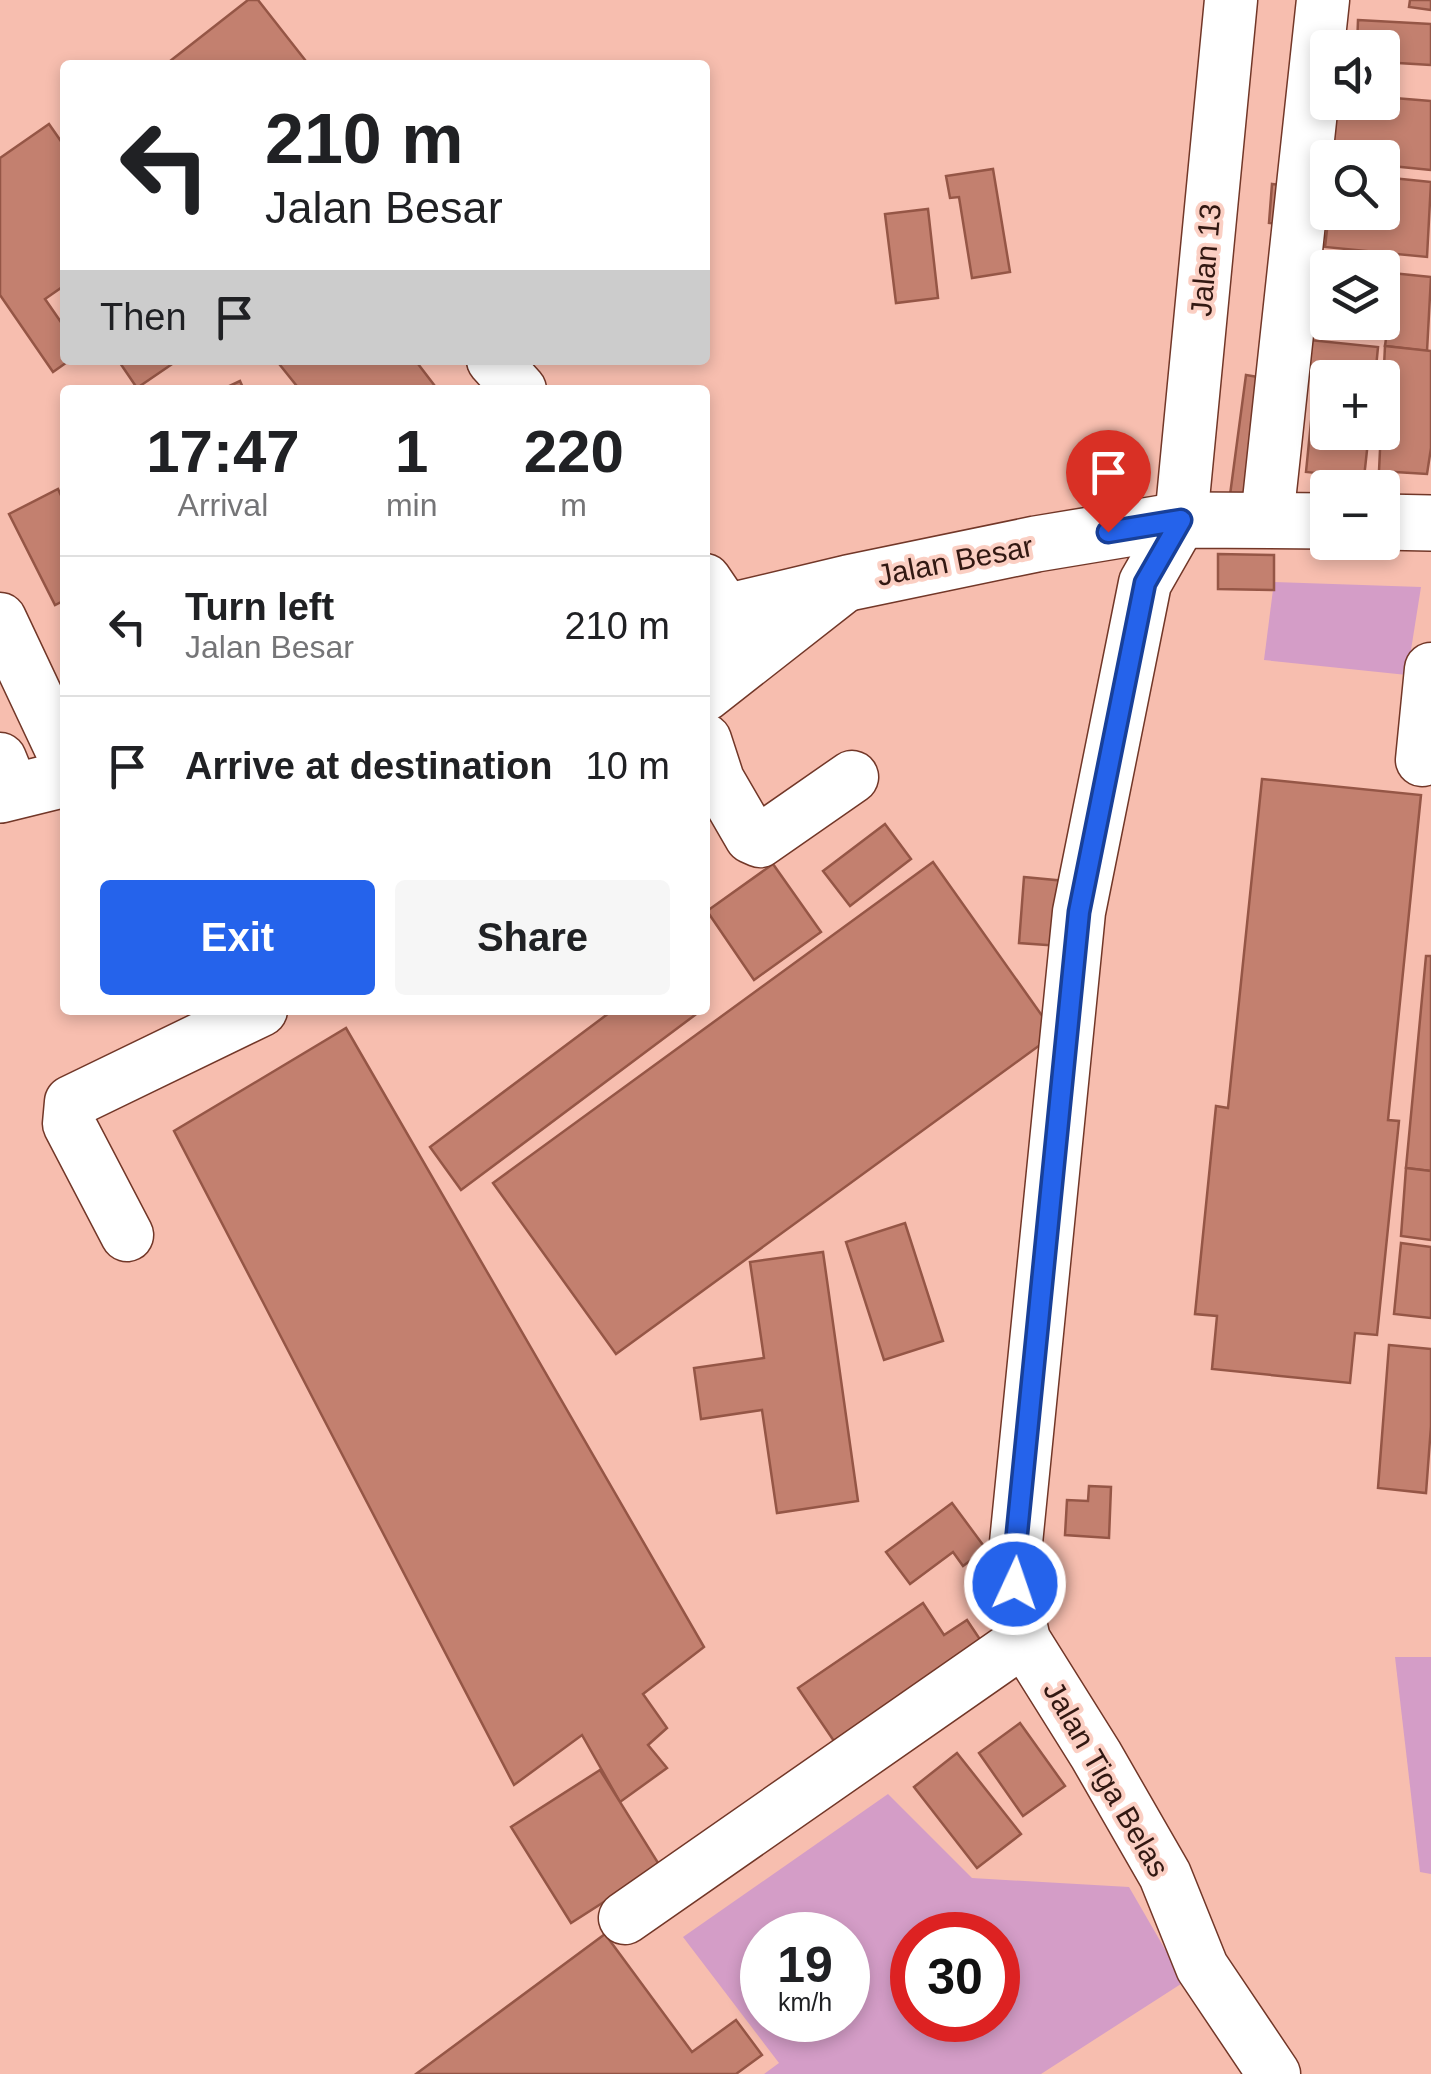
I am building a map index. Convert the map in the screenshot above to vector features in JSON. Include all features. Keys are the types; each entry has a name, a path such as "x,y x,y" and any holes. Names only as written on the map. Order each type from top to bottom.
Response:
{"main road":[{"name":"Jalan Besar","path":"712,603 848,583 1036,544 1181,520 1310,520"},
{"path":"1400,522 1431,523"}],"street":[{"name":"Jalan 13","path":"1181,520 1231,0"},
{"path":"1267,519 1323,0"},
{"path":"498,365 516,385"},
{"name":"Jalan Tiga Belas","path":"1181,520 1145,583 1079,912 1014,1563 1016,1604 1024,1640 1165,1876 1202,1967 1274,2074"},
{"path":"710,709 848,583"},
{"path":"710,640 712,603"},
{"path":"0,619 60,745"},
{"path":"1422,760 1431,669"},
{"path":"710,735 718,780 751,837 760,842 852,776"},
{"path":"128,1234 69,1124 71,1102 251,1015"},
{"path":"625,1918 1024,1640"}],"shaded area":[{"path":"1274,582 1421,587 1407,675 1264,660"},
{"path":"1395,1657 1431,1657 1431,1874 1420,1872"},
{"path":"888,1794 972,1878 1129,1887 1184,1982 1041,2074 764,2074 779,2063 763,2042 870,2042 870,1912 740,1912 740,2012 683,1937"}],"building":[{"path":"248,0 258,0 305,60 171,60"},
{"path":"1410,0 1431,0 1431,10 1409,7"},
{"path":"1358,20 1431,24 1431,65 1400,63 1400,30 1358,30"},
{"path":"1400,98 1431,101 1431,170 1400,167 1400,140 1328,140 1328,120 1400,120"},
{"path":"49,124 60,140 60,288 45,299 60,321 63,365 53,372 0,295 0,158"},
{"path":"993,169 1010,272 972,278 959,197 950,198 946,176"},
{"path":"1400,179 1431,182 1427,257 1400,254 1400,250 1325,247 1327,230 1400,230"},
{"path":"1272,184 1291,186 1288,225 1269,223"},
{"path":"928,209 938,298 896,303 885,214"},
{"path":"1400,274 1431,277 1427,351 1385,346 1386,340 1400,340"},
{"path":"1300,339 1378,347 1377,360 1310,360 1310,371 1297,370"},
{"path":"1385,346 1431,351 1431,448 1427,474 1379,470 1380,450 1400,450 1400,360 1384,360"},
{"path":"121,365 171,365 141,385 135,385"},
{"path":"280,365 419,365 434,385 296,385"},
{"path":"1246,375 1270,379 1254,498 1230,495"},
{"path":"1310,432 1310,450 1367,450 1365,470 1306,472"},
{"path":"58,489 60,602 55,605 9,514"},
{"path":"1218,554 1274,555 1274,590 1218,589"},
{"path":"1262,779 1421,795 1388,1120 1399,1121 1377,1335 1355,1333 1350,1383 1212,1369 1217,1316 1195,1314 1216,1106 1228,1108"},
{"path":"885,824 911,859 850,906 823,871"},
{"path":"933,862 1055,1034 616,1354 493,1183"},
{"path":"773,864 821,932 754,980 710,915 710,909"},
{"path":"1024,877 1065,881 1060,946 1019,943"},
{"path":"1426,956 1431,956 1431,1171 1406,1168"},
{"path":"606,1015 695,1015 461,1190 430,1147"},
{"path":"346,1028 704,1647 643,1694 667,1728 648,1745 667,1768 620,1802 582,1735 514,1785 174,1131"},
{"path":"1406,1168 1431,1171 1431,1240 1401,1236"},
{"path":"905,1223 943,1341 884,1360 846,1242"},
{"path":"1401,1243 1431,1247 1431,1318 1394,1314"},
{"path":"823,1252 858,1501 777,1513 762,1410 701,1419 694,1368 764,1358 750,1262"},
{"path":"1389,1345 1431,1349 1426,1493 1378,1488"},
{"path":"1089,1486 1111,1487 1109,1538 1065,1535 1067,1500 1088,1501"},
{"path":"952,1503 986,1549 963,1566 953,1552 910,1584 886,1552"},
{"path":"923,1603 944,1635 967,1620 983,1644 836,1744 798,1688"},
{"path":"1020,1723 1065,1786 1023,1816 979,1753"},
{"path":"957,1753 1021,1834 977,1868 914,1787"},
{"path":"600,1770 660,1866 571,1923 511,1827"},
{"path":"605,1934 692,2052 736,2020 740,2042 752,2042 762,2055 736,2074 416,2074"}],"route":[{"path":"1015,1584 1079,912 1145,583 1181,520 1108,532"}]}
